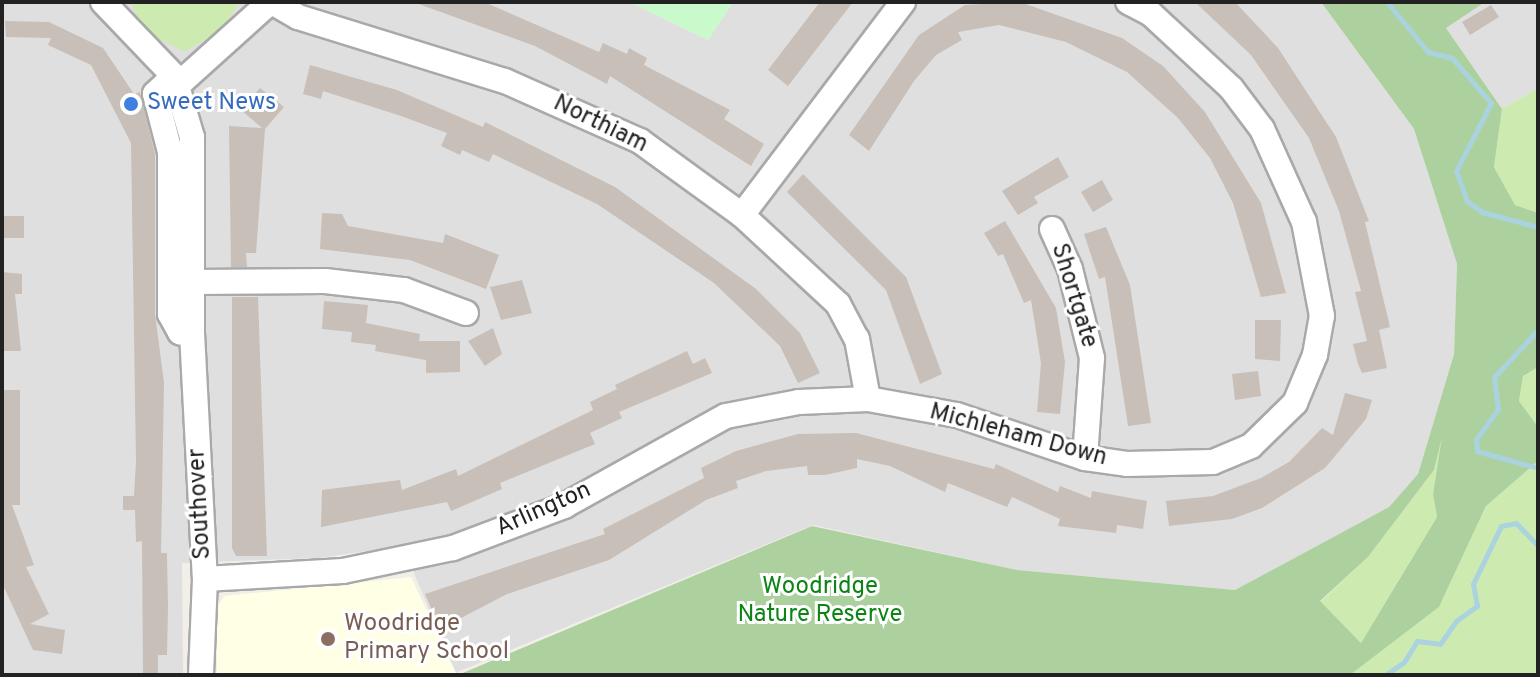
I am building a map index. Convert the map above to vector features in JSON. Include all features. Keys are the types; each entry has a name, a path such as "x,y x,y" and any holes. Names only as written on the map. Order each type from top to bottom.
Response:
{"street":[{"path":"103,2 176,80 271,2"},
{"name":"Northiam","path":"271,2 298,17 505,81 640,141 742,215 838,304 857,339 868,399"},
{"path":"742,215 903,2"},
{"name":"Michleham Down","path":"868,399 957,415 1085,458 1162,468 1213,462 1251,446 1295,403 1315,355 1322,316 1304,222 1262,129 1231,88 1151,14 1128,2"},
{"name":"Southover","path":"176,80 192,137 181,187 170,314 180,332 192,333"},
{"name":"Southover","path":"181,187 193,282 192,333 205,579 201,675"},
{"name":"Shortgate","path":"1052,229 1070,269 1092,358 1085,458"},
{"path":"193,282 325,281 404,290 466,313"},
{"name":"Arlington","path":"205,579 343,571 453,548 564,506 726,416 799,402 868,399"}],"shaded area":[{"path":"2,2 629,2 708,40 733,2 1321,2 1414,129 1457,264 1454,354 1418,474 1389,507 1235,590 1017,570 813,525 455,673 403,546 319,558 182,563 183,675 2,675"},
{"path":"1485,2 1538,2 1538,88 1502,109 1445,27"},
{"name":"Woodridge Primary School","path":"411,577 457,675 217,675 217,608 224,596"}],"green space":[{"path":"132,2 240,2 221,30 185,52 157,38 136,16"},
{"path":"629,2 733,2 708,40"},
{"name":"Woodridge Nature Reserve","path":"1321,2 1485,2 1446,28 1502,109 1494,167 1515,205 1538,213 1538,367 1523,376 1519,401 1538,427 1538,461 1486,506 1439,607 1350,675 458,675 812,526 1017,570 1235,590 1389,507 1418,474 1454,354 1457,264 1414,129","holes":["1442,437 1433,494 1437,517 1361,643 1320,601 1368,557 1434,470"]},
{"path":"1538,88 1538,213 1515,205 1494,167 1502,109"},
{"path":"1538,367 1538,427 1519,401 1523,376"},
{"path":"1446,416 1433,494 1437,517 1361,643 1320,602 1368,557 1434,470"},
{"path":"1538,461 1538,675 1350,675 1439,607 1486,506"}],"building":[{"path":"413,2 484,2 599,52 603,43 627,54 629,48 647,58 644,65 730,110 724,119 764,144 751,166 610,76 607,84 535,46"},
{"path":"820,2 853,2 788,86 768,70"},
{"path":"1020,2 1122,38 1163,66 1205,112 1261,203 1286,293 1261,297 1233,203 1210,158 1178,118 1127,72 1066,42 999,25 958,32 962,40 936,55 914,81 869,151 849,135 919,35 965,5"},
{"path":"1195,2 1235,2 1278,48 1336,137 1369,221 1365,222 1390,327 1379,330 1387,368 1362,373 1358,364 1353,344 1367,341 1355,292 1361,291 1339,211 1309,138 1251,55"},
{"path":"1491,5 1499,17 1470,35 1462,22"},
{"path":"5,21 49,22 103,48 134,94 140,92 155,154 155,314 164,383 161,553 167,553 168,608 167,655 158,655 158,675 143,675 142,541 136,542 135,510 123,510 123,496 134,496 136,462 131,143 91,65 48,45 51,38 6,37"},
{"path":"310,65 397,90 483,127 485,122 615,187 756,289 800,333 820,373 798,383 780,346 714,283 597,204 493,154 489,162 462,150 460,155 441,146 447,133 323,91 321,99 303,94"},
{"path":"260,88 284,107 265,129 256,253 246,253 247,267 231,267 229,126 262,128 241,110"},
{"path":"1058,157 1069,177 1034,197 1038,203 1018,215 1002,191"},
{"path":"803,174 906,277 942,374 920,384 886,290 787,192"},
{"path":"1102,180 1113,200 1093,212 1081,192"},
{"path":"322,213 342,214 348,226 443,243 445,234 499,255 486,289 410,260 320,249"},
{"path":"2,216 24,216 24,238 2,238"},
{"path":"1005,221 1056,308 1065,362 1060,414 1037,412 1041,363 1031,300 1024,303 1003,254 998,256 984,233"},
{"path":"1106,227 1130,285 1151,423 1128,426 1105,277 1099,279 1084,234"},
{"path":"2,272 22,274 22,294 15,294 21,351 2,351"},
{"path":"522,280 532,313 501,320 490,287"},
{"path":"232,297 258,297 267,556 236,556 232,548"},
{"path":"324,301 368,305 366,323 420,334 419,341 460,341 460,372 426,373 426,360 375,351 376,345 351,342 352,332 322,329"},
{"path":"1255,320 1281,320 1280,361 1255,359"},
{"path":"493,328 502,354 485,366 468,341"},
{"path":"687,351 693,364 705,358 712,373 619,412 622,418 590,433 595,444 500,483 502,489 451,511 447,502 321,527 322,490 400,480 402,490 456,469 458,476 593,410 590,402 617,389 615,385"},
{"path":"1258,371 1261,396 1235,400 1232,374"},
{"path":"2,390 20,390 20,505 12,505 34,565 26,567 49,614 30,624 65,630 62,654 33,650 2,583"},
{"path":"1345,393 1372,400 1366,419 1325,468 1262,508 1232,519 1169,526 1166,501 1213,496 1261,478 1289,462 1322,428 1333,435"},
{"path":"856,433 994,469 996,464 1058,492 1060,486 1091,498 1092,491 1147,501 1143,529 1117,525 1116,533 1058,526 1060,519 1012,497 1007,507 948,483 945,492 890,466 857,459 857,468 825,475 808,475 807,466 766,471 736,481 738,488 706,500 609,560 507,594 440,629 425,594 605,534 603,529 704,478 701,468 736,451 798,434"}],"waterway":[{"path":"1387,2 1428,52 1452,58 1491,103 1456,171 1467,201 1482,212 1538,227"},
{"path":"1538,330 1494,377 1498,409 1476,439 1477,451 1538,468"},
{"path":"1385,675 1404,662 1417,641 1440,644 1456,621 1477,606 1473,584 1501,526 1516,523 1538,546"}],"place":[{"name":"Sweet News","path":"131,104"},
{"name":"Woodridge Primary School","path":"328,639"}]}
